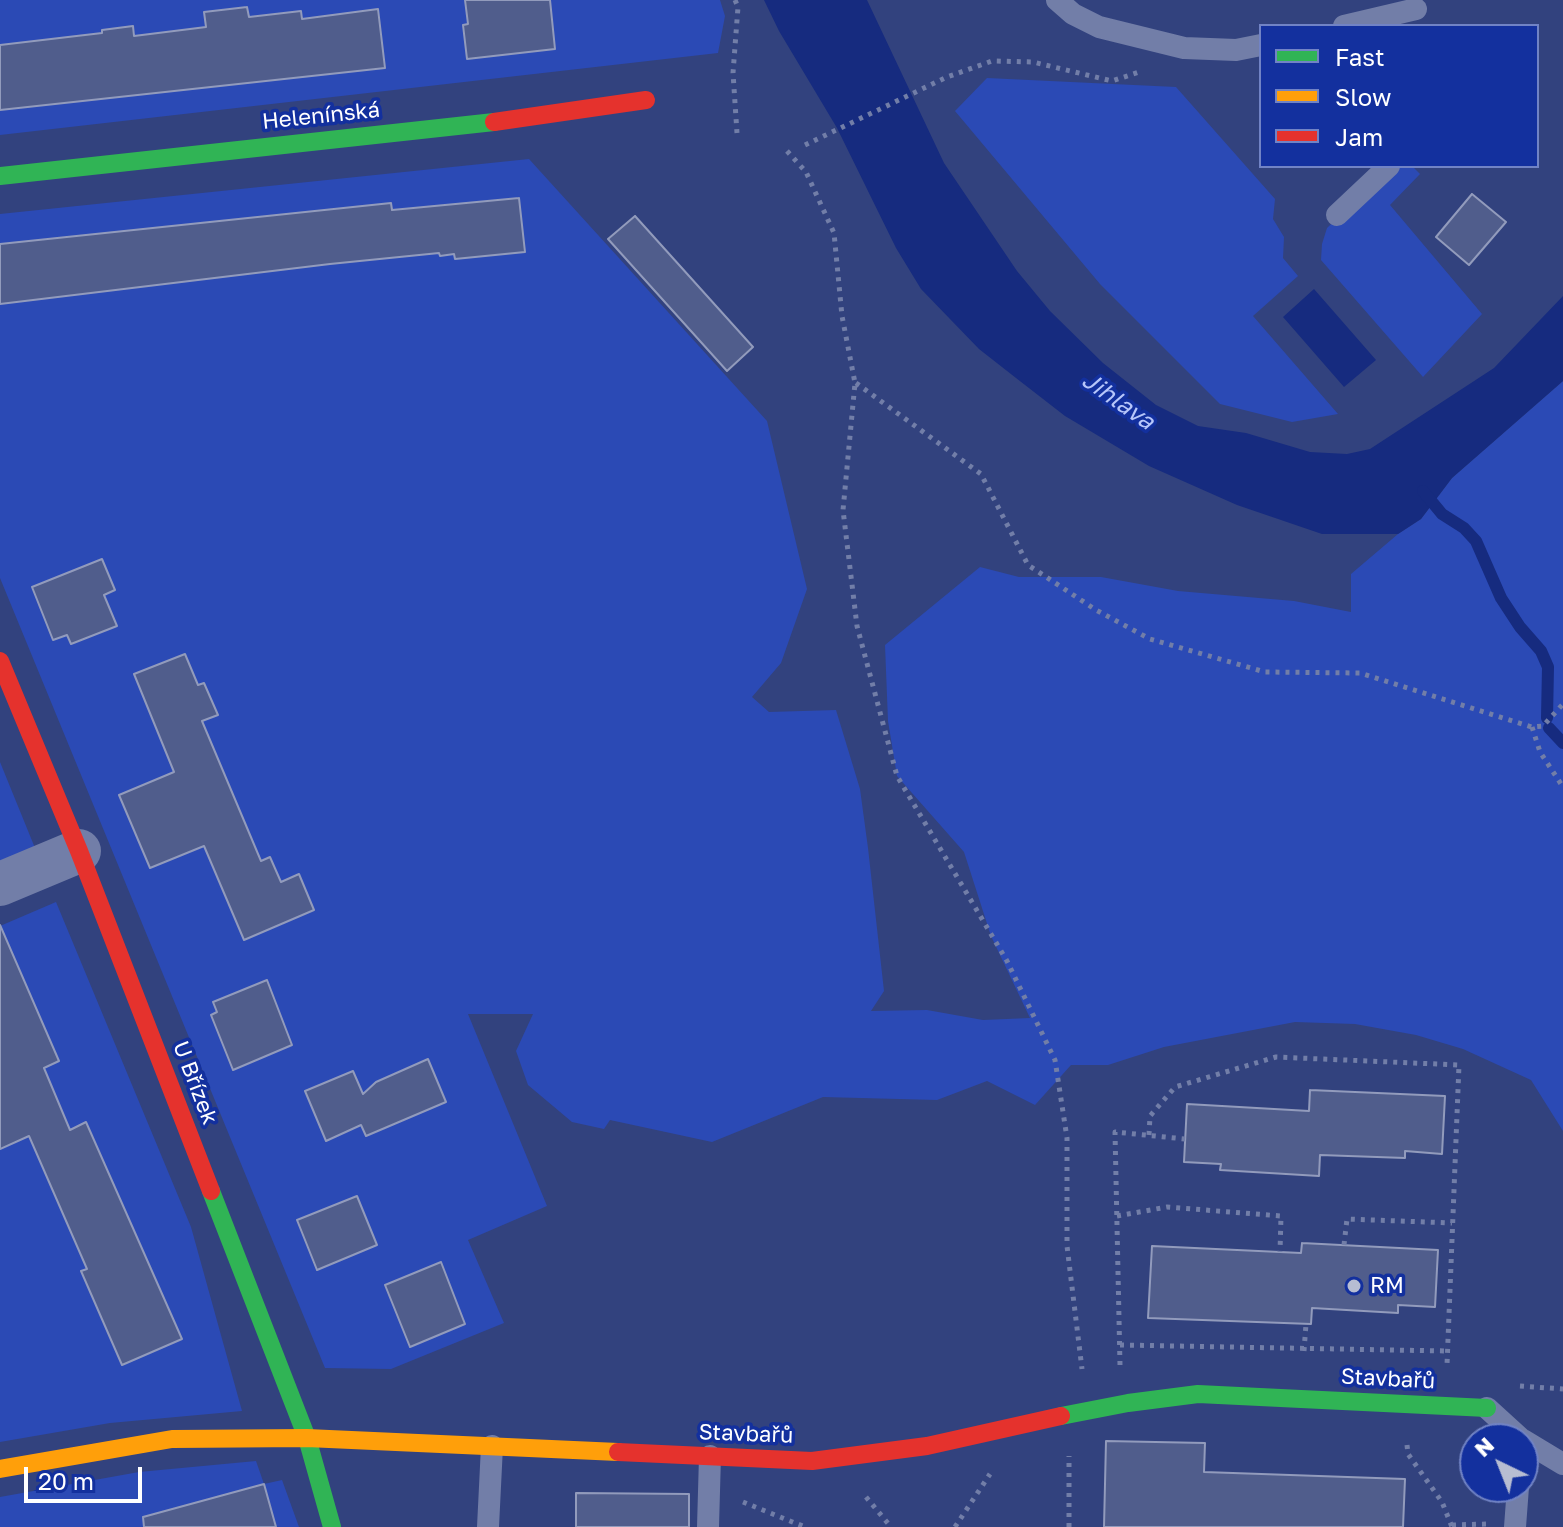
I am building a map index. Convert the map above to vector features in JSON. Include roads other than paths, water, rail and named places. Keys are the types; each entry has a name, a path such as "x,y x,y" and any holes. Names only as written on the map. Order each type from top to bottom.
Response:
{"street":[{"name":"Helenínská","path":"0,176 544,116 646,100"},
{"name":"U Břízek","path":"0,661 79,851 307,1438 332,1527"},
{"path":"0,884 79,851"},
{"name":"Stavbařů","path":"0,1469 172,1439 307,1438 812,1461 927,1446 1078,1412 1198,1394 1487,1408"}],"lane":[{"path":"1057,0 1073,14 1099,27 1184,48 1236,50 1259,45"},
{"path":"1358,24 1416,9"},
{"path":"1337,215 1387,168"},
{"path":"1487,1408 1503,1423"},
{"path":"488,1527 492,1446"},
{"path":"1539,1450 1563,1464"},
{"path":"708,1527 710,1456"},
{"path":"1515,1527 1517,1503"}],"water":[{"name":"Jihlava","path":"764,0 867,0 944,163 1017,271 1050,311 1103,363 1156,405 1198,426 1246,433 1310,452 1347,454 1370,449 1494,368 1563,296 1563,381 1452,478 1421,519 1398,534 1322,534 1237,505 1149,466 1065,416 1016,378 979,349 921,289 896,248 837,128"},
{"path":"1314,289 1376,360 1344,387 1283,317"}],"waterway":[{"path":"1423,491 1442,514 1464,528 1476,541 1501,598 1541,651 1548,667 1547,718"},
{"path":"1549,728 1563,743"}],"place":[{"name":"RM","path":"1354,1286"}]}
